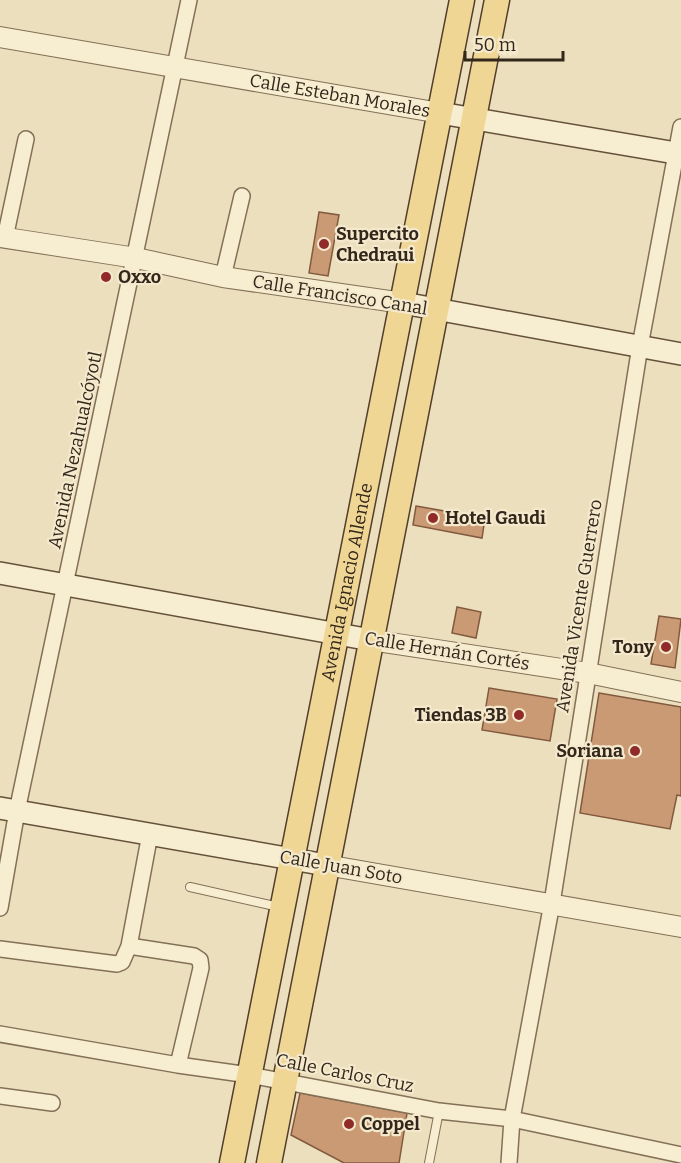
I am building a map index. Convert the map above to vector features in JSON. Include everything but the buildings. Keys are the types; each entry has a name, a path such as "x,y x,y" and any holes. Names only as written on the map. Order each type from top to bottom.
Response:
{"main road":[{"name":"Avenida Ignacio Allende","path":"232,1163 294,859 336,634 462,0"},
{"name":"Avenida Ignacio Allende","path":"269,1163 497,0"},
{"name":"Calle Esteban Morales","path":"440,113 679,153"},
{"name":"Calle Francisco Canal","path":"403,303 681,354"},
{"name":"Calle Hernán Cortés","path":"0,573 371,640"},
{"name":"Calle Juan Soto","path":"9,809 326,865"}],"street":[{"name":"Avenida Nezahualcóyotl","path":"0,908 9,809 66,584 189,0"},
{"name":"Calle Esteban Morales","path":"0,37 440,113"},
{"name":"Avenida Vicente Guerrero","path":"509,1163 512,1119 552,903 640,346 679,153 681,127"},
{"path":"2,237 26,139"},
{"path":"223,277 242,196"},
{"name":"Calle Francisco Canal","path":"2,237 136,258 223,277 403,303"},
{"name":"Calle Hernán Cortés","path":"371,640 588,673 681,692"},
{"path":"0,949 117,964 122,962 129,946 150,834"},
{"name":"Calle Juan Soto","path":"326,865 681,927"},
{"path":"129,946 194,956 200,960 201,968 178,1065"},
{"name":"Calle Carlos Cruz","path":"0,1034 249,1075 439,1111 512,1119 681,1155"},
{"path":"0,1096 52,1103"}],"lane":[{"path":"190,887 283,908"},
{"path":"429,1163 439,1111"}],"place":[{"name":"Supercito Chedraui","path":"324,244"},
{"name":"Oxxo","path":"106,277"},
{"name":"Hotel Gaudi","path":"433,518"},
{"name":"Tony","path":"666,647"},
{"name":"Tiendas 3B","path":"519,715"},
{"name":"Soriana","path":"635,751"},
{"name":"Coppel","path":"349,1124"}]}
